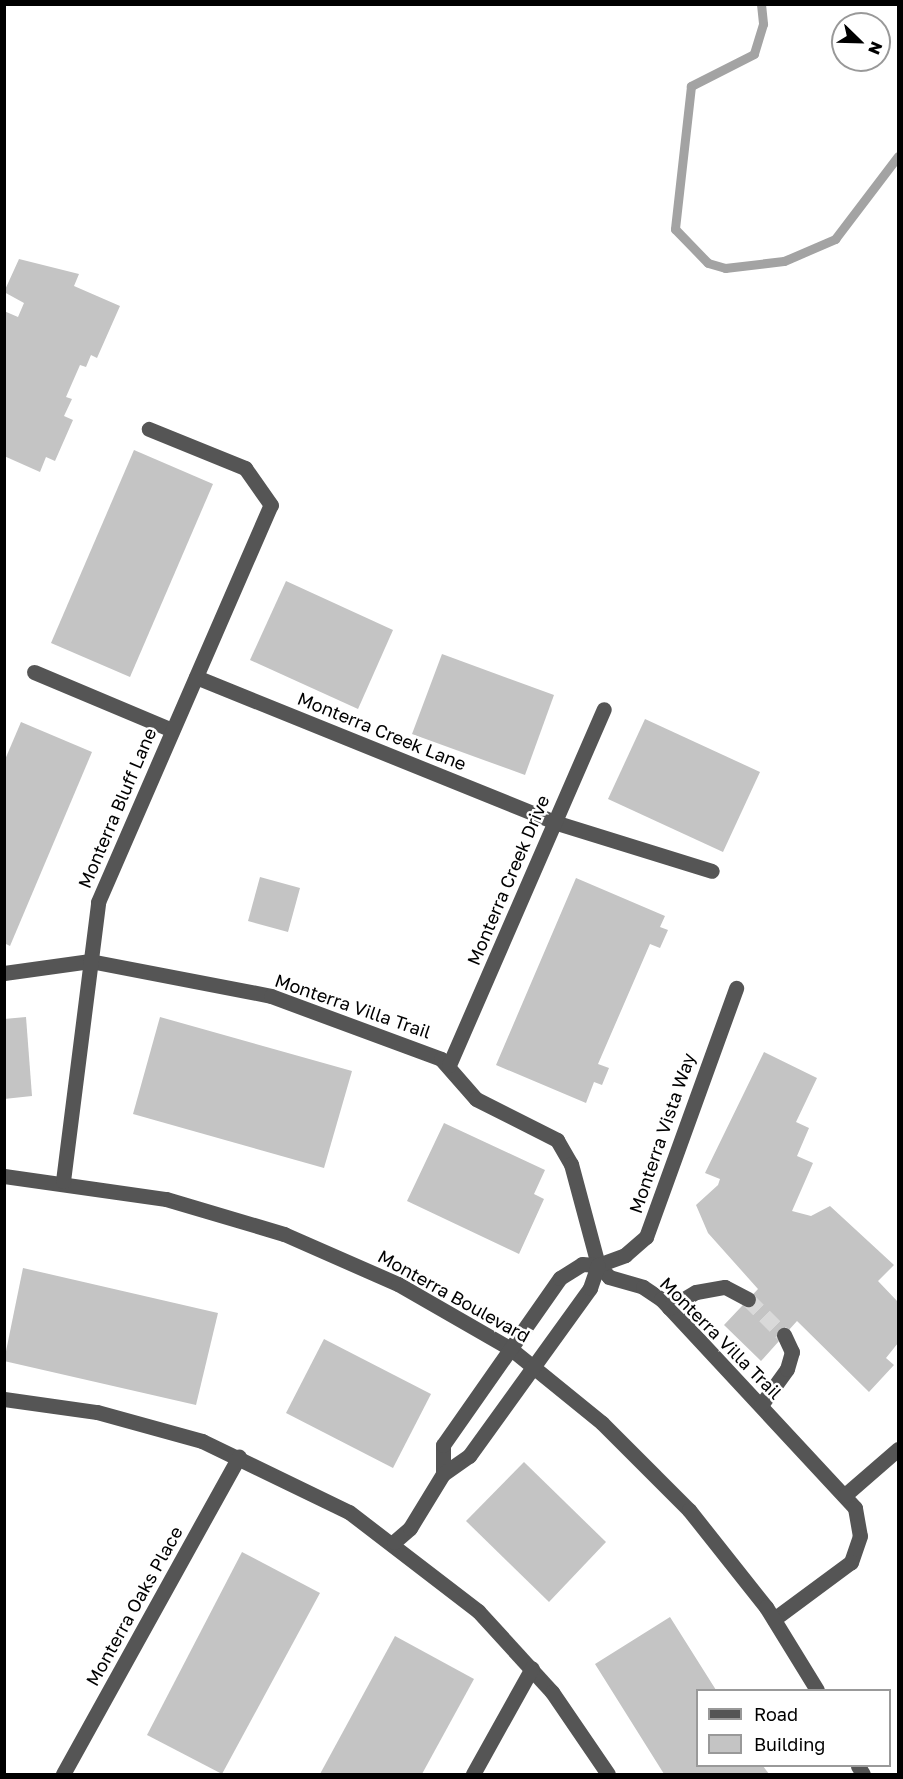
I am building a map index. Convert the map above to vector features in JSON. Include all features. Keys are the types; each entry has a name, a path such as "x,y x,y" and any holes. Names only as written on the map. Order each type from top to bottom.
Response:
{"street":[{"name":"Monterra Bluff Lane","path":"63,1181 98,902 271,505 244,468 149,429"},
{"path":"34,672 172,730"},
{"name":"Monterra Creek Lane","path":"196,677 554,822 712,871"},
{"name":"Monterra Creek Drive","path":"449,1065 604,709"},
{"name":"Monterra Villa Trail","path":"4,973 90,961 271,996 399,1041 449,1065 476,1099 549,1134 563,1147 598,1265 614,1279 650,1290 669,1308 845,1495 860,1526 851,1562 774,1619"},
{"name":"Monterra Vista Way","path":"443,1474 443,1444 560,1278 582,1264 598,1265 625,1255 651,1228 682,1126 736,988"},
{"name":"Monterra Boulevard","path":"4,1176 63,1181 166,1199 284,1234 398,1284 511,1349 535,1365 661,1480 774,1619 816,1689"},
{"path":"394,1542 410,1528 443,1474 469,1456 590,1288 598,1265"},
{"path":"669,1308 696,1292 725,1287 748,1299"},
{"path":"761,1405 787,1369 792,1352 784,1335"},
{"path":"4,1399 150,1425 239,1456 302,1485 394,1542 478,1611 532,1668 608,1774"},
{"path":"845,1495 898,1449"},
{"name":"Monterra Oaks Place","path":"63,1774 239,1456"},
{"path":"473,1774 532,1668"}],"building":[{"path":"19,259 79,274 74,286 120,306 97,358 91,355 86,367 80,365 66,397 72,399 64,416 73,420 55,461 46,457 40,472 4,456 4,311 18,317 24,303 4,292"},
{"path":"134,450 213,484 130,677 51,643"},
{"path":"286,581 393,630 358,709 250,660"},
{"path":"442,654 554,695 525,775 412,734"},
{"path":"645,719 760,772 723,852 608,799"},
{"path":"21,722 92,752 10,946 4,943 4,762"},
{"path":"260,877 300,888 288,932 248,921"},
{"path":"576,878 665,916 660,927 668,930 660,948 650,944 598,1064 609,1068 602,1085 594,1082 586,1103 496,1065"},
{"path":"26,1017 32,1096 4,1099 4,1019"},
{"path":"160,1017 352,1071 324,1168 133,1114"},
{"path":"764,1052 817,1078 796,1122 809,1128 797,1156 813,1163 792,1211 811,1216 830,1206 894,1265 878,1281 898,1302 898,1343 886,1358 894,1365 869,1392 797,1321 761,1361 724,1325 758,1289 708,1233 696,1205 718,1185 720,1179 705,1173"},
{"path":"444,1123 545,1170 534,1194 544,1199 519,1254 407,1201"},
{"path":"23,1268 218,1313 196,1405 4,1361"},
{"path":"324,1339 431,1394 393,1468 286,1413"},
{"path":"524,1462 606,1542 549,1602 466,1521"},
{"path":"242,1552 320,1593 222,1774 147,1735"},
{"path":"670,1617 715,1689 696,1689 696,1767 764,1767 769,1774 664,1774 595,1664"},
{"path":"395,1636 474,1679 422,1774 320,1774"}],"waterway":[{"path":"761,4 763,24 754,54 691,86 675,229 708,263 725,268 784,261 835,239 898,156"}],"tunnel":[{"path":"748,1299 784,1335"}]}
